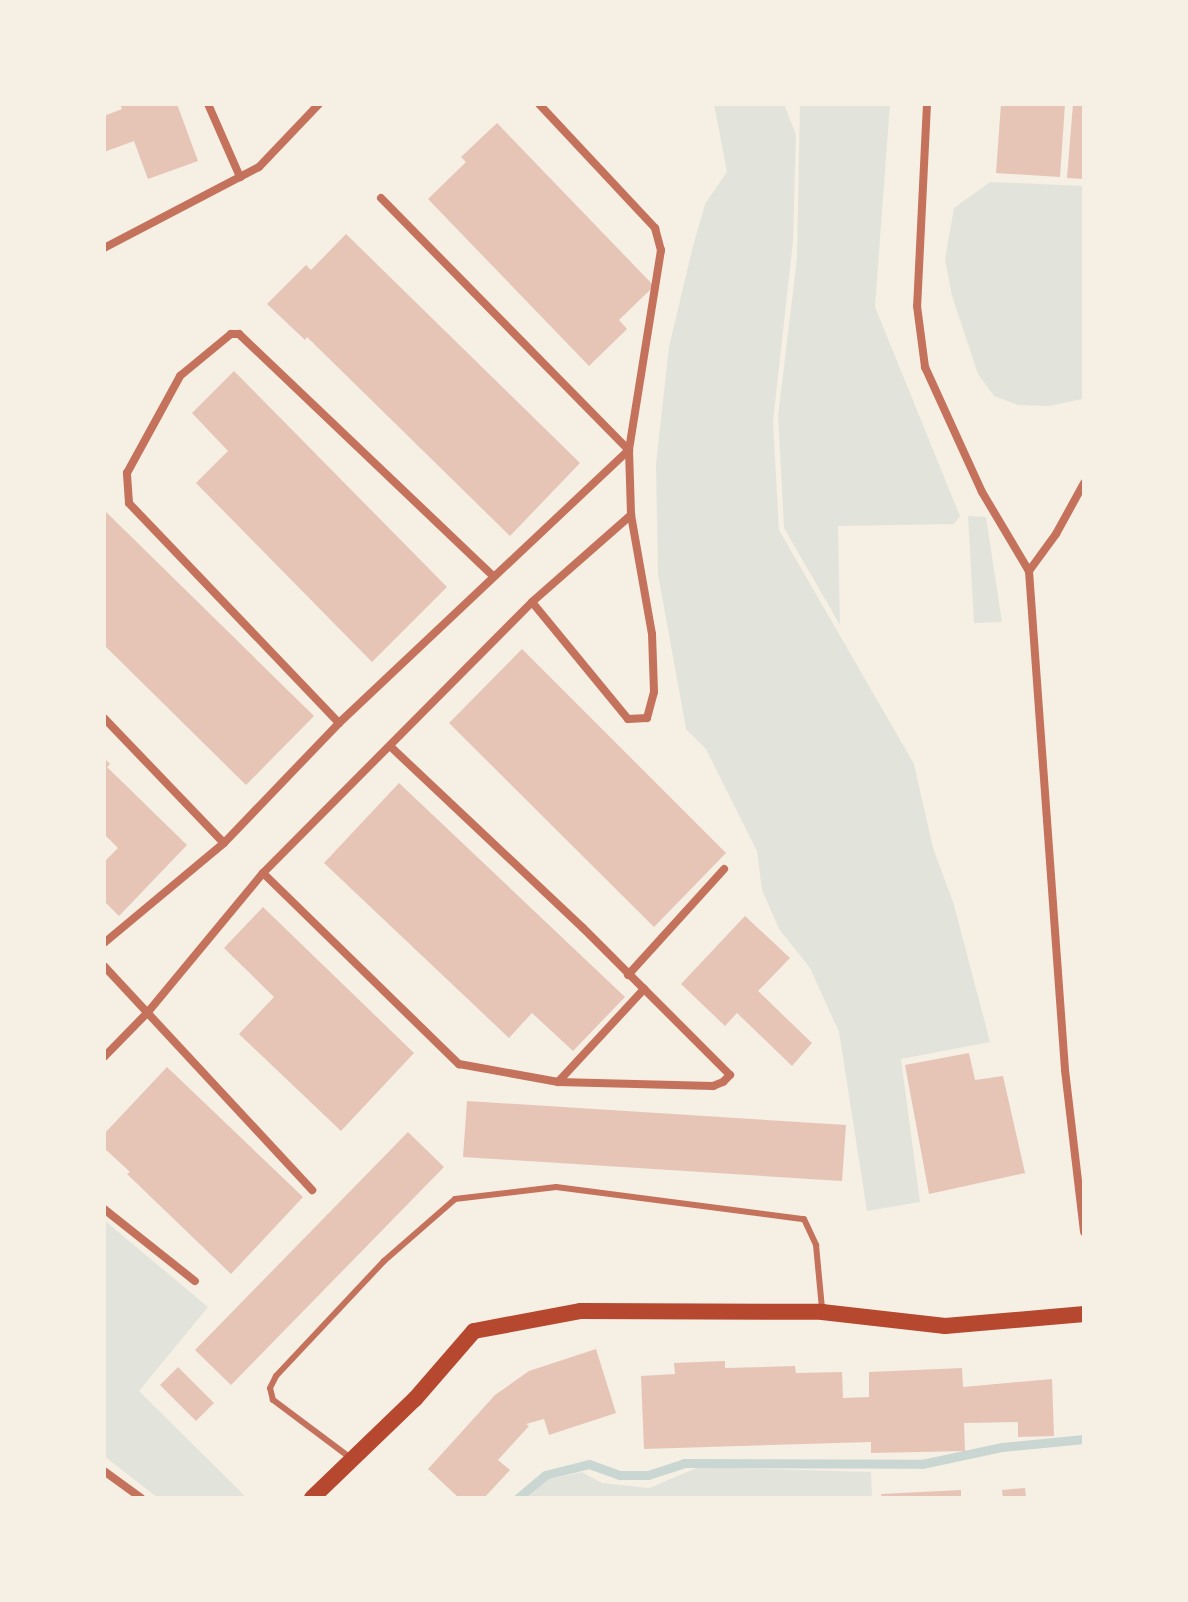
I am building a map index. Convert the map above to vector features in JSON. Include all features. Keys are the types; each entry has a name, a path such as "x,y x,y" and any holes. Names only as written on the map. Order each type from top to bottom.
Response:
{"main road":[{"path":"312,1498 355,1461 474,1331 581,1311 822,1312 945,1326 1084,1314"}],"street":[{"path":"208,104 240,177"},
{"path":"104,248 259,167 319,104"},
{"path":"532,602 628,719 647,718 654,692 652,634 631,515 629,450 661,250 655,228 539,104"},
{"path":"927,104 917,306 925,367 982,492 1029,571 1065,1070 1084,1232"},
{"path":"381,198 629,450"},
{"path":"339,723 129,503 127,473 180,376 231,334 239,334 493,576"},
{"path":"104,943 224,843 339,723 629,450"},
{"path":"1029,571 1056,534 1084,483"},
{"path":"104,1057 148,1012 263,873 532,602 631,515"},
{"path":"104,718 224,843"},
{"path":"263,873 459,1064 558,1082 713,1086 730,1075 391,747"},
{"path":"628,975 724,869"},
{"path":"104,966 312,1190"},
{"path":"558,1082 644,989"},
{"path":"104,1209 195,1281"},
{"path":"104,1471 141,1498"}],"lane":[{"path":"355,1461 273,1400 270,1388 276,1376 384,1261 455,1199 556,1187 804,1219 816,1245 822,1312"}],"shaded area":[{"path":"714,104 784,104 796,135 793,241 773,421 779,530 914,764 933,848 954,905 990,1042 901,1059 920,1202 867,1211 839,1032 810,968 779,929 762,890 757,851 706,749 686,729 658,574 656,464 669,347 705,204 727,172"},
{"path":"800,104 890,104 875,307 960,516 954,524 838,526 840,625 784,528 778,416 797,258"},
{"path":"990,182 1084,186 1082,399 1049,406 1018,405 994,396 978,374 952,296 945,259 954,208"},
{"path":"968,516 986,517 1002,622 974,623"},
{"path":"104,1220 208,1307 139,1391 247,1498 158,1498 104,1456"},
{"path":"699,1467 871,1472 872,1498 527,1498 547,1480 582,1472 602,1483 649,1488"}],"building":[{"path":"120,104 177,104 198,161 148,179 134,141 104,152 104,116 122,109"},
{"path":"1001,104 1065,104 1060,177 996,173"},
{"path":"1073,104 1084,104 1084,179 1067,178"},
{"path":"497,123 654,286 619,320 627,329 589,366 428,199 466,162 461,157"},
{"path":"346,234 580,463 510,536 307,337 305,340 267,304 306,265 311,270"},
{"path":"234,371 447,587 372,662 196,483 228,451 192,413"},
{"path":"104,510 314,716 246,785 104,645"},
{"path":"522,649 726,853 654,927 449,723"},
{"path":"104,758 110,764 107,767 187,845 119,916 104,901 104,862 118,848 104,834"},
{"path":"399,783 625,997 573,1051 532,1013 509,1038 324,863"},
{"path":"263,907 414,1053 341,1131 239,1034 274,997 224,948"},
{"path":"745,916 790,958 758,991 812,1043 792,1066 737,1013 725,1026 681,984"},
{"path":"969,1053 975,1080 1003,1076 1025,1173 929,1194 905,1065"},
{"path":"167,1067 303,1197 231,1274 104,1148 104,1134"},
{"path":"467,1101 846,1125 842,1181 463,1157"},
{"path":"408,1132 444,1167 231,1385 195,1350"},
{"path":"596,1349 616,1413 549,1435 544,1419 526,1424 529,1426 498,1460 510,1470 484,1498 459,1498 428,1469 495,1395 529,1371"},
{"path":"725,1361 725,1368 795,1366 796,1373 842,1372 843,1398 869,1397 869,1372 962,1368 963,1387 1052,1379 1054,1436 1018,1437 1018,1422 964,1423 965,1451 871,1453 871,1442 644,1449 641,1376 675,1374 674,1363"},
{"path":"178,1367 214,1403 196,1421 160,1385"},
{"path":"1025,1488 1026,1498 1003,1498 1002,1490"},
{"path":"961,1490 961,1498 882,1498 881,1494"}],"waterway":[{"path":"518,1498 545,1475 589,1464 620,1475 648,1475 684,1463 922,1464 1002,1447 1084,1439"}]}
